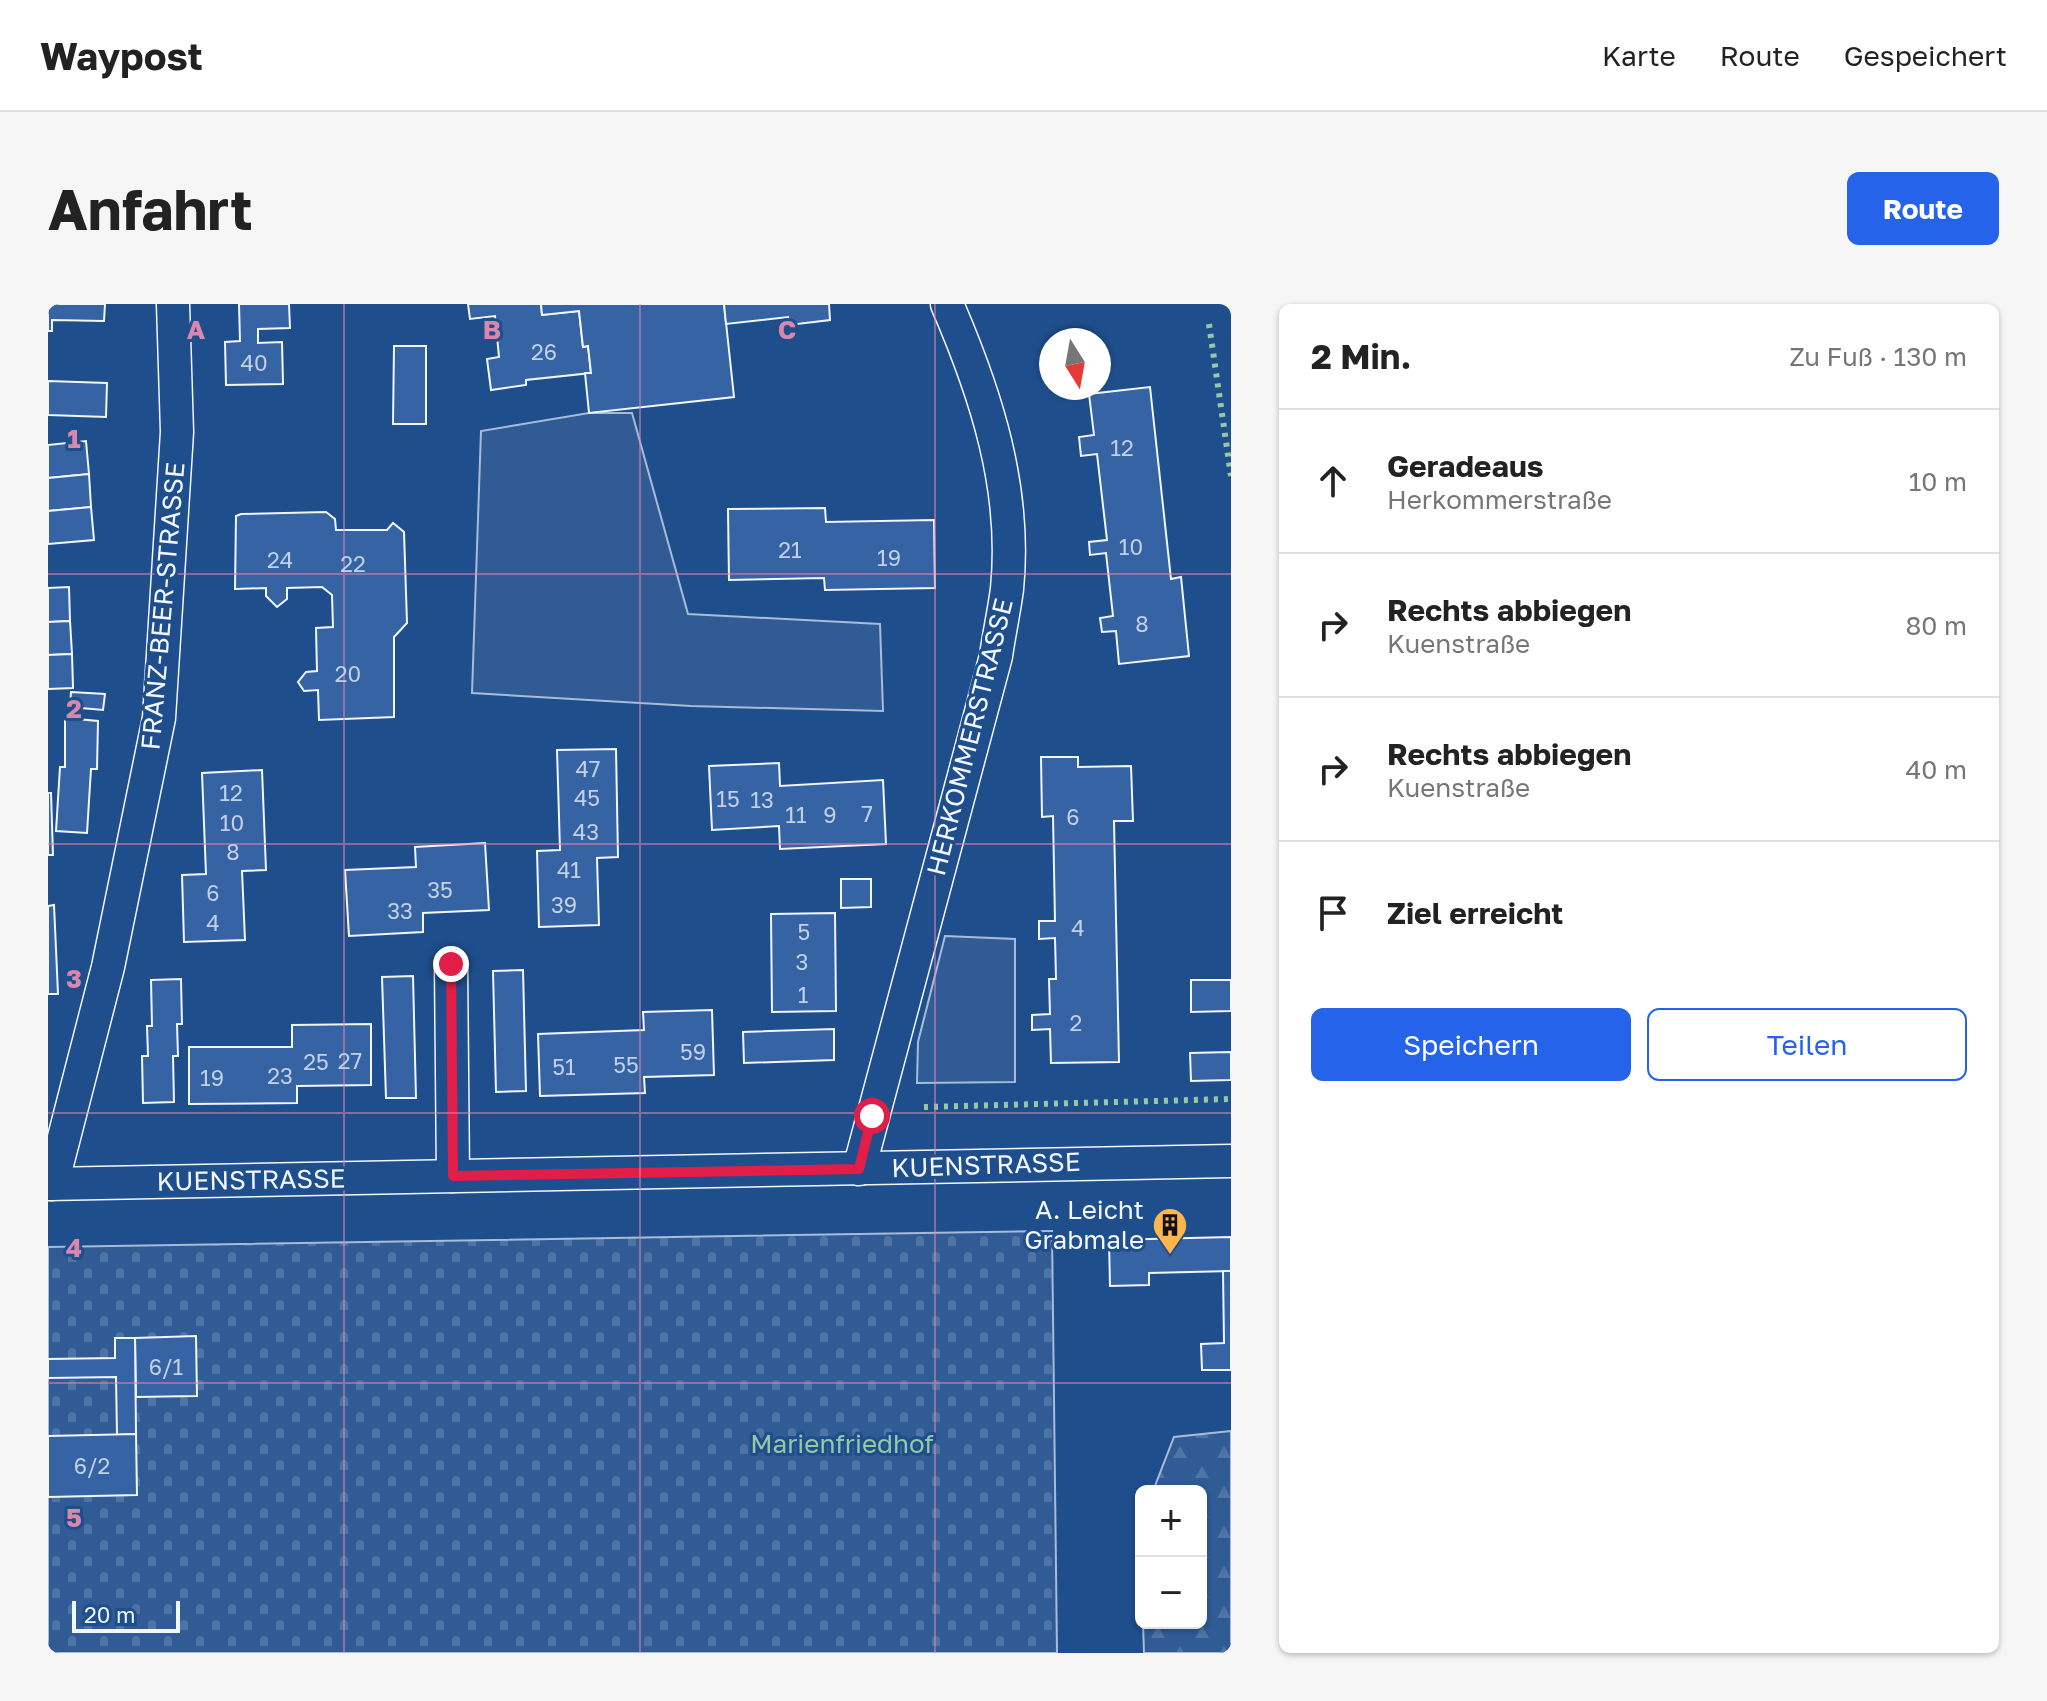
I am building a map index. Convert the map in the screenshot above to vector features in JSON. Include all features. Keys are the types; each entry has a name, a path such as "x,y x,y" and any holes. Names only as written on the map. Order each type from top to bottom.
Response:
{"street":[{"name":"FRANZ-BEER-STRASSE","path":"50,1184 108,967 159,718 177,432 173,304"},
{"name":"HERKOMMERSTRASSE","path":"859,1169 996,656 1007,589 1005,486 990,416 947,304"},
{"path":"451,964 453,1176"},
{"name":"KUENSTRASSE","path":"50,1184 1231,1161"}],"green space":[{"name":"Marienfriedhof","path":"1052,1231 1057,1653 48,1653 48,1247"},
{"path":"1231,1431 1231,1653 1144,1653 1143,1629 1207,1629 1207,1485 1155,1485 1174,1437"}],"shaded area":[{"path":"589,413 632,413 688,614 880,624 883,711 691,706 472,693 481,431"},
{"path":"945,936 1015,939 1015,1082 917,1083 918,1042"}],"building":[{"path":"48,304 105,304 104,321 52,320 52,331 48,331"},
{"path":"239,304 289,304 290,328 258,329 258,343 282,342 283,384 226,385 225,342 240,341"},
{"path":"468,304 541,304 542,315 579,311 583,347 588,346 591,373 526,380 526,385 491,390 487,359 499,357 495,316 470,319"},
{"path":"541,304 724,304 734,397 589,413 585,373 591,373 588,346 583,347 579,311 542,315"},
{"path":"724,304 829,304 830,320 789,325 788,317 726,324"},
{"path":"394,346 426,346 426,424 393,424"},
{"path":"48,381 107,383 106,417 48,415"},
{"path":"1150,387 1171,579 1181,577 1189,656 1119,664 1116,631 1102,632 1100,618 1113,616 1106,553 1090,555 1089,542 1107,540 1097,454 1081,456 1079,437 1094,435 1090,400 1111,400 1111,391"},
{"path":"86,441 89,474 48,478 48,445"},
{"path":"89,474 91,507 48,511 48,478"},
{"path":"91,507 94,540 48,544 48,511"},
{"path":"825,508 826,522 934,520 935,588 825,590 824,578 729,580 728,509"},
{"path":"326,512 335,519 336,530 387,530 393,523 404,532 407,623 394,637 394,717 319,720 318,690 304,691 298,682 306,672 317,671 316,628 333,627 332,595 322,587 287,588 287,599 277,607 266,596 266,588 235,589 236,516"},
{"path":"69,587 70,621 48,622 48,588"},
{"path":"70,621 72,654 48,655 48,622"},
{"path":"72,654 73,688 48,689 48,655"},
{"path":"71,692 105,694 103,710 70,707"},
{"path":"65,718 98,721 97,769 91,769 87,833 56,831 60,767 65,767"},
{"path":"616,749 618,857 597,858 599,925 539,927 537,851 560,850 557,750"},
{"path":"1041,757 1078,757 1078,767 1131,766 1133,821 1114,821 1119,1062 1051,1063 1050,1029 1032,1030 1032,1015 1050,1014 1049,979 1056,979 1055,938 1039,939 1039,921 1055,921 1053,816 1042,817"},
{"path":"779,763 780,786 883,780 886,844 780,849 779,826 712,830 709,766"},
{"path":"262,770 266,870 242,871 245,940 184,942 182,875 206,874 202,773"},
{"path":"48,793 51,793 53,855 48,855"},
{"path":"485,843 489,910 423,913 423,932 349,936 345,870 416,867 415,847"},
{"path":"841,879 871,879 871,907 841,908"},
{"path":"54,905 58,994 48,994 48,906"},
{"path":"835,913 836,1011 772,1012 771,914"},
{"path":"523,970 526,1091 496,1092 493,971"},
{"path":"413,976 416,1098 386,1098 382,977"},
{"path":"181,979 182,1024 177,1024 178,1056 173,1056 174,1102 143,1103 142,1056 148,1056 147,1026 152,1026 151,980"},
{"path":"1191,980 1231,980 1231,1011 1191,1012"},
{"path":"712,1010 714,1075 644,1077 645,1093 540,1096 538,1034 644,1030 643,1012"},
{"path":"371,1024 371,1085 297,1086 297,1103 189,1104 189,1047 292,1047 292,1025"},
{"path":"834,1029 834,1060 744,1063 743,1032"},
{"path":"1231,1052 1231,1080 1191,1081 1190,1053"},
{"name":"A. Leicht Grabmale","path":"1231,1237 1231,1271 1149,1273 1149,1285 1110,1286 1109,1240"},
{"path":"1223,1271 1231,1271 1231,1370 1202,1370 1201,1344 1224,1343"},
{"path":"196,1336 197,1396 136,1397 135,1338"},
{"path":"115,1338 135,1338 136,1434 117,1435 116,1377 48,1378 48,1359 115,1358"},
{"path":"136,1434 137,1495 48,1497 48,1436"}],"hedge":[{"path":"1209,324 1231,476"},
{"path":"924,1107 1231,1099"}],"place":[{"name":"A. Leicht Grabmale","path":"1170,1256"}],"route":[{"path":"451,964 453,1176 859,1169 872,1116"}]}
